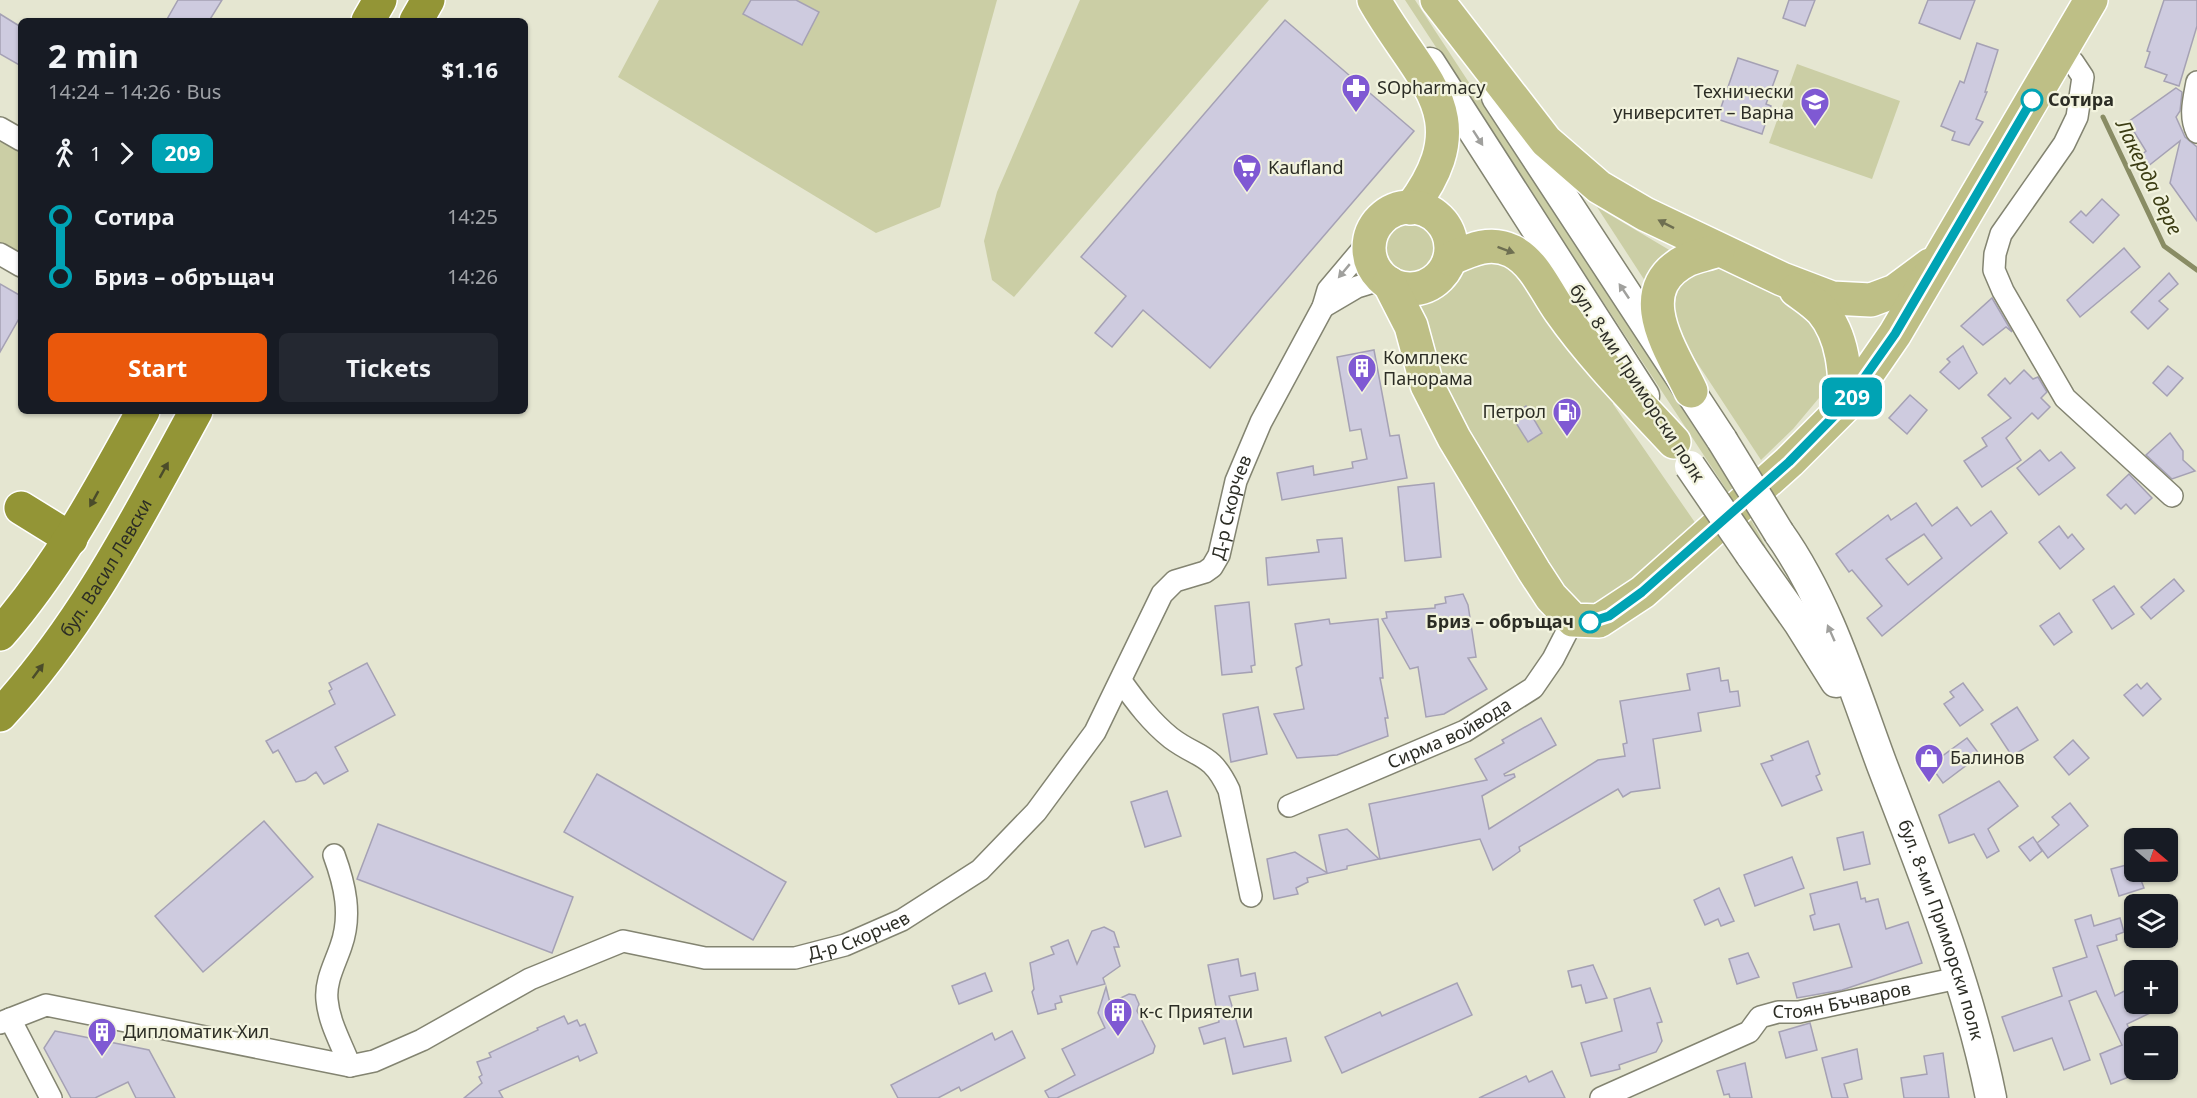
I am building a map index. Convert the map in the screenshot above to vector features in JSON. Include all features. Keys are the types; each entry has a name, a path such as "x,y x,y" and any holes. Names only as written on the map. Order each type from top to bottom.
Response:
{"highway":[{"path":"370,18 380,0"},
{"path":"418,18 428,0"},
{"path":"0,634 27,603 71,539 141,414"},
{"name":"бул. Васил Левски","path":"0,715 116,576 195,414"},
{"path":"21,508 71,539"}],"main road":[{"path":"1374,0 1432,88 1443,118 1440,157 1424,191 1411,208"},
{"name":"бул. 8-ми Приморски полк","path":"1390,0 1682,454 1834,679 1883,766"},
{"path":"1418,349 1416,320 1418,305 1430,284 1440,276 1450,259 1448,234 1440,220 1427,211 1411,208 1385,216 1371,239 1372,263 1404,310 1418,349 1427,385 1454,438 1551,597 1573,620 1599,621 1642,592 1789,462 1845,405 1890,343 2091,0"},
{"path":"1442,8 1546,141 1599,187 1645,214 1782,279 1829,309 1890,343"},
{"name":"бул. 8-ми Приморски полк","path":"1442,8 1529,149 1691,391 1792,551 1850,675 1958,978 1991,1098"},
{"path":"1450,259 1479,246 1495,246 1512,251 1525,261 1543,283 1560,311 1619,384 1682,454"},
{"path":"1691,391 1659,325 1656,297 1672,272 1686,261 1718,250"},
{"path":"1829,309 1871,300 1895,291 1938,258"},
{"path":"1386,281 1409,289 1430,284"},
{"path":"1829,309 1845,363 1845,405"}],"street":[{"path":"2059,53 2073,62 2083,77 2077,117 2064,144 2001,234 1995,254 1994,270 2003,291 2066,398 2172,496"},
{"path":"2197,82 2192,107 2193,124 2197,132"},
{"path":"0,128 18,138"},
{"name":"Д-р Скорчев","path":"5,1021 46,1005 350,1066 374,1061 422,1040 530,980 623,941 705,958 795,958 845,945 902,920 980,870 1036,812 1095,732 1162,594 1175,581 1205,572 1212,567 1219,555 1236,481 1261,422 1323,307 1328,290 1371,239"},
{"path":"0,254 18,264"},
{"path":"1323,307 1357,287 1386,281"},
{"name":"Сирма войвода","path":"1289,806 1465,731 1533,688 1553,659 1573,620"},
{"path":"1121,681 1143,711 1172,739 1203,755 1221,774 1229,790 1251,896"},
{"path":"334,855 343,880 347,920 342,943 328,981 326,999 330,1018 350,1066"},
{"name":"Стоян Бъчваров","path":"1601,1098 1749,1032 1760,1017 1779,1012 1799,1012 1958,978"},
{"path":"5,1021 51,1098"}],"green space":[{"path":"659,0 997,0 940,207 876,233 618,77"},
{"path":"1080,0 1269,0 1014,297 992,280 984,241 997,192"},
{"path":"1405,0 1415,0 1730,482 1781,574 1777,579 1724,486"},
{"path":"1797,64 1900,101 1872,179 1769,143"},
{"path":"0,135 18,145 18,254 17,256 0,246"},
{"path":"1597,207 1676,254 1647,284"},
{"path":"1402,209 1427,213 1439,219 1450,242 1495,246 1619,384 1613,404 1705,537 1590,622 1454,438 1418,305 1429,285 1410,288 1393,284 1381,275 1373,262 1371,247 1374,232 1384,219"},
{"path":"1706,263 1764,285 1806,309 1821,326 1837,358 1829,386 1793,429 1761,460 1675,329 1666,293"}],"building":[{"path":"178,0 222,0 211,18 168,18"},
{"path":"751,0 796,0 819,12 802,45 743,14"},
{"path":"1789,0 1815,0 1805,26 1783,18"},
{"path":"1928,0 1975,0 1960,39 1919,23"},
{"path":"2164,0 2197,0 2197,26 2179,86 2164,81 2167,75 2145,67 2150,52 2147,51"},
{"path":"0,14 18,25 18,64 0,54"},
{"name":"Kaufland","path":"1285,20 1414,131 1210,368 1143,310 1112,347 1095,333 1126,296 1081,257"},
{"path":"1977,43 1998,50 1985,92 1987,92 1976,119 1983,122 1969,145 1952,140 1955,132 1941,126 1960,81 1964,83"},
{"path":"1738,58 1778,71 1766,104 1771,106 1762,134 1717,119"},
{"path":"2176,88 2182,92 2180,111 2176,117 2185,137 2197,147 2197,221 2170,183 2180,141 2147,167 2139,157 2146,151 2128,122"},
{"path":"2102,199 2119,215 2093,243 2070,222 2081,211 2086,216"},
{"path":"2124,248 2140,267 2080,317 2067,300"},
{"path":"2169,273 2178,284 2159,301 2168,309 2148,329 2131,312"},
{"path":"0,284 18,294 18,320 0,352"},
{"path":"1992,298 2012,332 2006,327 1983,345 1961,326"},
{"path":"1963,346 1977,373 1959,389 1940,372 1950,362 1947,359"},
{"name":"Комплекс Панорама","path":"1374,350 1390,436 1399,435 1407,478 1282,500 1277,473 1313,466 1314,475 1353,468 1352,462 1367,459 1361,429 1350,431 1337,357"},
{"path":"2168,366 2183,378 2167,396 2153,383"},
{"path":"2024,370 2033,379 2038,377 2047,392 2041,398 2050,407 2038,419 2032,413 2006,438 2021,460 1982,487 1964,461 1987,446 1982,438 2011,418 1988,395 2005,378 2010,384"},
{"path":"1910,395 1927,410 1907,434 1889,418"},
{"path":"1526,406 1542,433 1528,442 1511,415"},
{"path":"2170,433 2183,451 2183,460 2195,471 2172,479 2146,455"},
{"path":"2040,450 2049,461 2061,452 2075,468 2039,495 2017,468"},
{"path":"2129,474 2152,498 2135,514 2126,504 2121,509 2107,495"},
{"path":"1434,483 1441,557 1405,561 1398,487"},
{"path":"1916,503 1932,526 1957,507 1971,526 1991,511 2007,533 1882,636 1867,618 1882,606 1852,570 1849,572 1836,554 1888,515 1891,520","holes":["1924,534 1942,558 1908,585 1886,559"]},
{"path":"2059,526 2068,538 2072,534 2084,549 2060,569 2039,542"},
{"path":"1342,538 1346,578 1268,585 1266,558 1319,552 1317,540"},
{"path":"2174,579 2184,591 2151,619 2141,607"},
{"path":"2114,586 2134,614 2112,629 2093,600"},
{"path":"1463,594 1468,605 1476,657 1468,658 1487,689 1444,714 1426,717 1418,667 1410,669 1382,619 1387,618 1386,612 1435,608 1435,605 1446,603 1445,597"},
{"path":"1249,602 1255,665 1251,666 1252,672 1222,675 1215,606"},
{"path":"2059,613 2072,632 2054,645 2040,626"},
{"path":"1329,619 1330,624 1378,619 1383,678 1380,678 1388,718 1385,718 1388,736 1337,755 1297,758 1274,714 1304,709 1296,668 1302,665 1295,624"},
{"path":"367,663 395,715 335,747 348,771 324,784 316,772 305,780 296,782 278,750 273,753 266,741 335,704 329,691 332,689 329,683"},
{"path":"1719,668 1721,681 1728,680 1730,692 1738,691 1740,706 1698,713 1701,731 1653,739 1660,788 1631,792 1623,797 1618,789 1519,847 1520,851 1493,870 1480,839 1380,859 1369,804 1487,780 1475,759 1504,743 1502,740 1541,718 1556,745 1504,774 1505,776 1514,774 1515,777 1482,796 1489,829 1598,760 1625,756 1623,744 1627,743 1620,701 1690,690 1687,674"},
{"path":"1963,683 1983,710 1960,726 1944,704 1954,697 1950,692"},
{"path":"2147,683 2161,699 2143,716 2124,695 2137,684 2141,689"},
{"path":"1258,707 1267,754 1231,762 1223,714"},
{"path":"2017,707 2038,740 2012,756 1991,724"},
{"path":"1967,738 1980,755 1943,783 1930,765"},
{"path":"2073,740 2089,758 2069,775 2054,757"},
{"path":"1808,741 1820,774 1816,776 1822,790 1782,806 1761,764 1773,760 1771,756"},
{"path":"597,774 786,882 753,940 564,832"},
{"path":"1999,781 2018,806 1988,829 1999,851 1987,858 1974,834 1949,843 1939,815"},
{"path":"1167,791 1181,836 1145,847 1131,802"},
{"path":"2070,803 2088,826 2048,858 2037,843 2059,825 2052,817"},
{"path":"264,821 313,877 203,972 155,916"},
{"path":"378,824 573,897 552,953 357,879"},
{"path":"1347,829 1379,859 1347,866 1347,869 1307,878 1308,882 1296,888 1298,894 1274,899 1267,859 1295,852 1327,873 1319,835"},
{"path":"1863,832 1870,864 1844,870 1837,838"},
{"path":"2033,837 2042,851 2030,861 2019,847"},
{"path":"1792,857 1804,888 1755,906 1744,875"},
{"path":"2124,866 2124,882 2142,882 2144,888 2119,896 2111,869"},
{"path":"1857,882 1861,899 1865,898 1866,902 1878,899 1886,929 1908,922 1922,963 1842,990 1797,998 1793,983 1852,967 1839,924 1814,930 1810,916 1815,914 1810,894"},
{"path":"1719,888 1734,921 1721,926 1718,919 1705,925 1694,900"},
{"path":"2091,915 2094,926 2120,918 2124,932 2116,935 2117,940 2097,946 2115,996 2124,991 2124,1014 2148,1014 2124,1026 2124,1079 2111,1084 2100,1054 2122,1045 2096,991 2069,1001 2090,1060 2064,1070 2052,1038 2014,1051 2002,1017 2062,996 2053,968 2087,957 2075,920"},
{"name":"к-с Приятели","path":"1104,927 1114,932 1119,947 1114,947 1120,966 1103,978 1105,984 1060,996 1062,1002 1055,1004 1056,1009 1038,1014 1032,992 1034,989 1030,963 1054,954 1051,947 1068,940 1077,964 1092,931"},
{"path":"1748,953 1759,977 1737,984 1729,959"},
{"path":"1238,959 1241,976 1255,973 1258,990 1229,996 1244,1047 1286,1038 1291,1061 1233,1074 1225,1038 1204,1044 1199,1028 1219,1022 1208,965"},
{"path":"1593,965 1607,998 1586,1003 1581,985 1572,987 1568,971"},
{"path":"985,973 992,991 959,1004 952,986"},
{"path":"1457,983 1472,1015 1342,1073 1325,1037 1380,1012 1382,1016"},
{"name":"к-с Приятели","path":"1106,987 1110,1003 1129,994 1135,995 1139,1004 1137,1011 1155,1046 1153,1053 1057,1098 1049,1098 1045,1091 1075,1075 1062,1049 1105,1028 1098,1013"},
{"path":"1650,988 1662,1022 1657,1023 1662,1041 1656,1052 1619,1065 1620,1069 1591,1076 1581,1043 1622,1031 1614,999"},
{"path":"564,1016 568,1024 577,1020 580,1026 585,1024 597,1053 580,1061 578,1056 499,1091 503,1098 464,1098 482,1083 479,1077 482,1075 477,1062 491,1057 489,1053"},
{"path":"1810,1023 1817,1050 1786,1058 1779,1032"},
{"name":"Дипломатик Хил","path":"55,1031 149,1050 175,1098 136,1098 128,1082 95,1098 71,1098 44,1048"},
{"path":"1012,1031 1025,1058 961,1091 959,1087 938,1098 898,1098 891,1085 992,1033 995,1040"},
{"path":"1857,1049 1862,1079 1844,1084 1848,1098 1832,1098 1822,1058"},
{"path":"1943,1053 1949,1098 1904,1098 1901,1078 1927,1074 1924,1056"},
{"path":"1745,1063 1752,1098 1730,1098 1729,1094 1724,1095 1717,1071"},
{"path":"1552,1071 1565,1098 1479,1098 1526,1076 1529,1082"}],"waterway":[{"name":"Лакерда дере","path":"2103,117 2164,246 2197,270"}],"bus line":[{"name":"209","path":"1590,622 1609,616 1642,592 1789,462 1845,405 1884,352 2032,100"}],"place":[{"name":"Сотира","path":"2032,100"},
{"name":"SOpharmacy","path":"1356,114"},
{"name":"Технически университет – Варна","path":"1815,128"},
{"name":"Kaufland","path":"1247,194"},
{"name":"Комплекс Панорама","path":"1362,394"},
{"name":"Петрол","path":"1567,438"},
{"name":"Бриз – обръщач","path":"1590,622"},
{"name":"Балинов","path":"1929,784"},
{"name":"к-с Приятели","path":"1118,1038"},
{"name":"Дипломатик Хил","path":"102,1058"}]}
